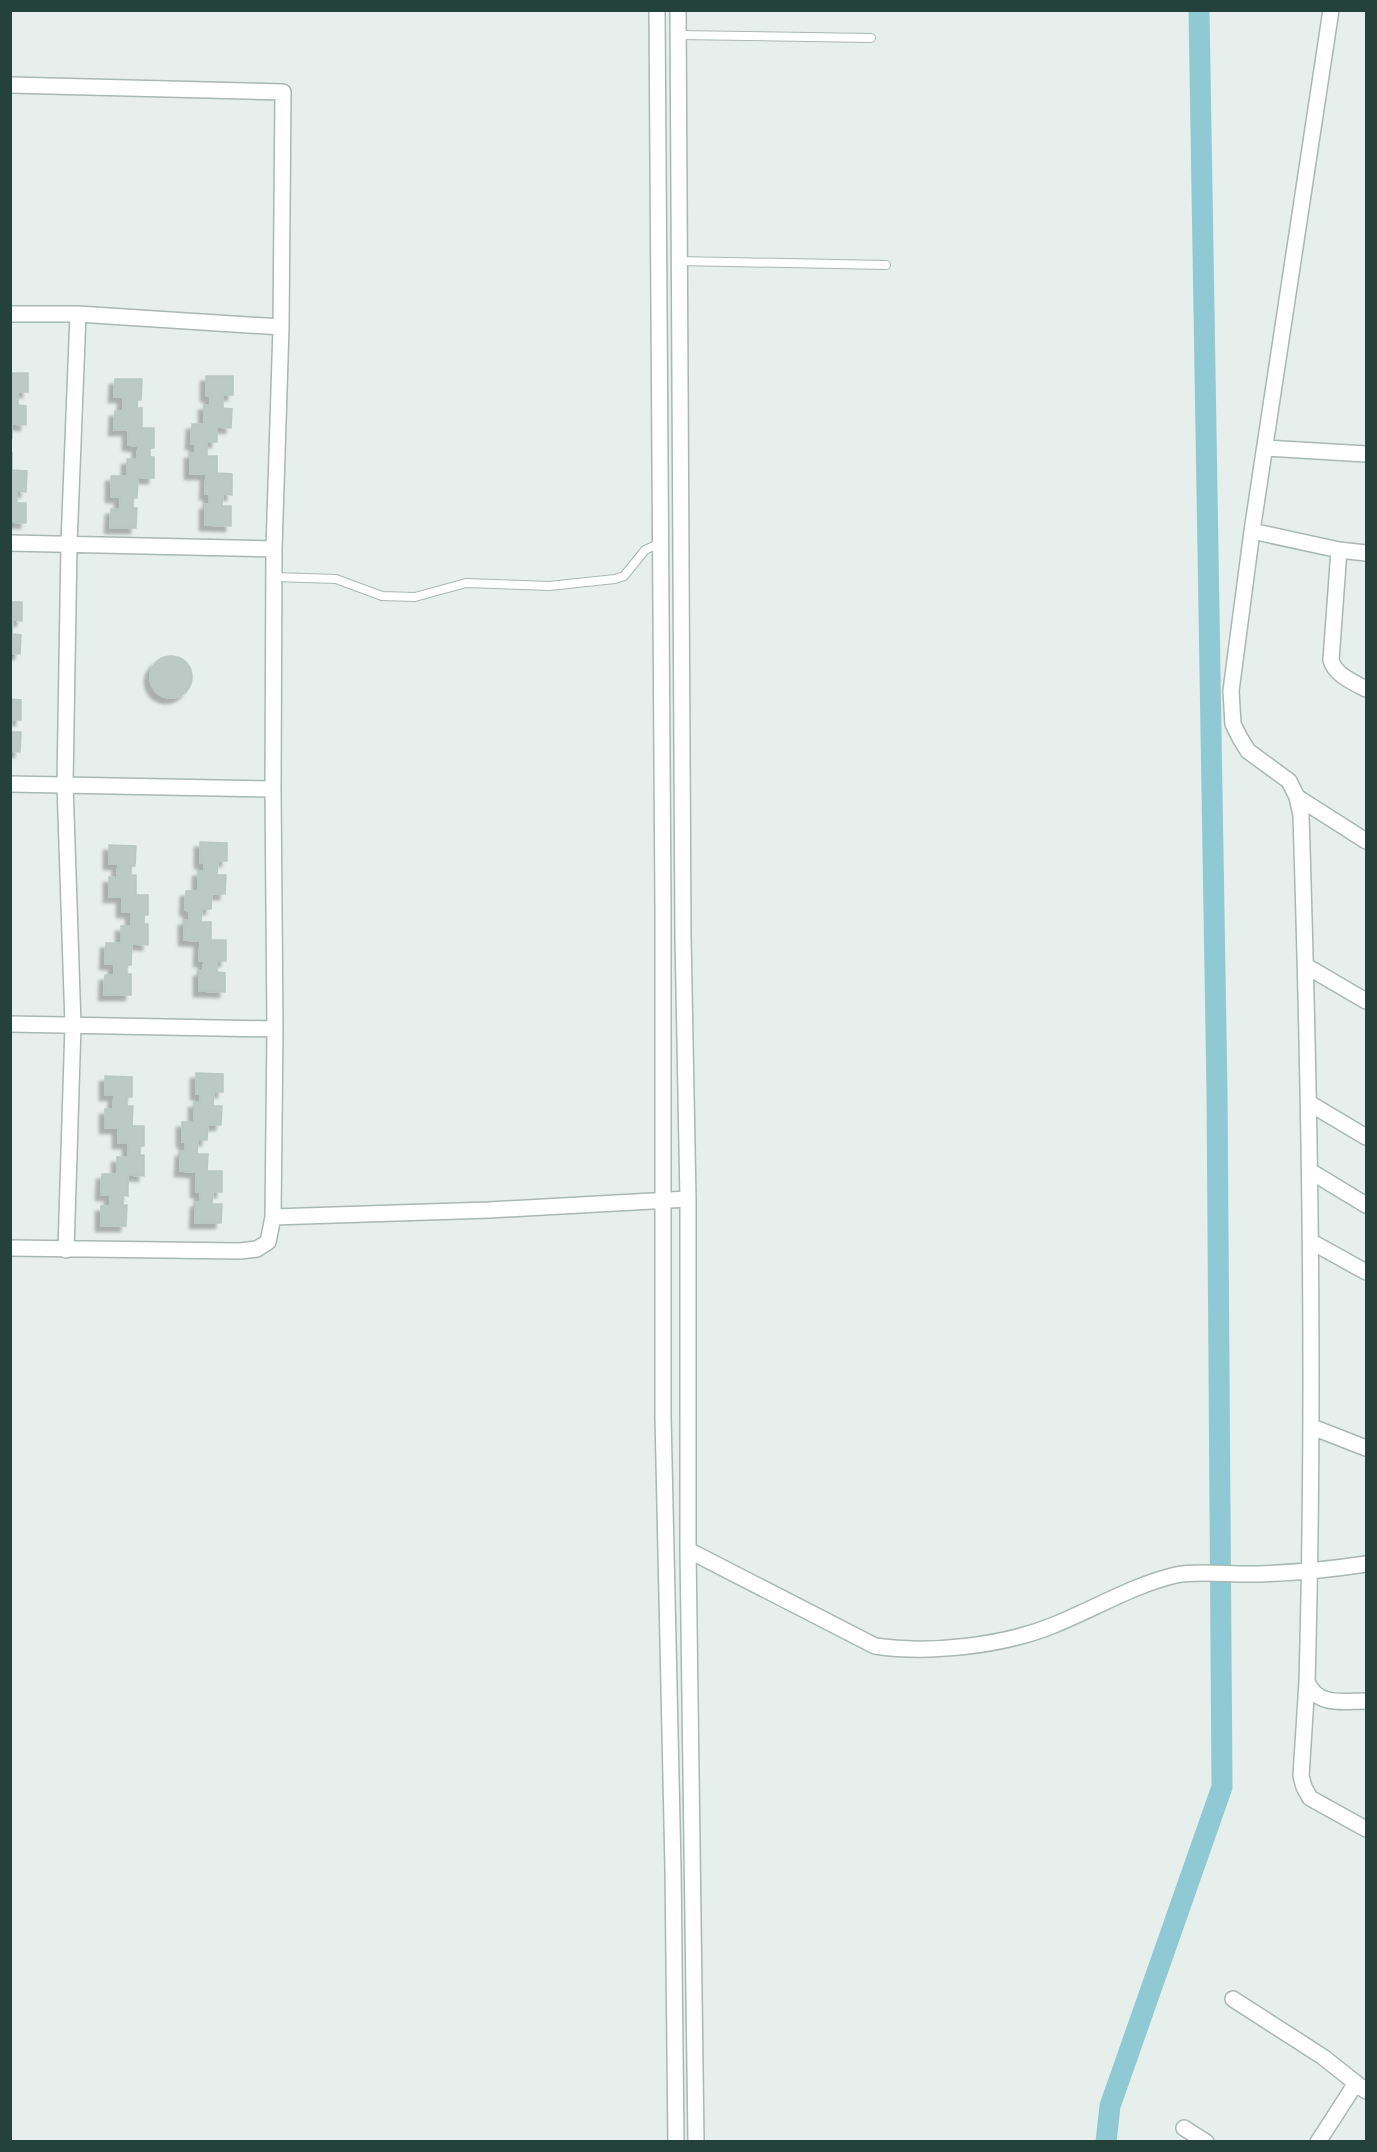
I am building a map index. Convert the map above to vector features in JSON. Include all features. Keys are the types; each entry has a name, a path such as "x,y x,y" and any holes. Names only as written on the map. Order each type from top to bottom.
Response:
{"street":[{"path":"657,10 663,896 663,1427 676,2142"},
{"path":"678,10 683,925 688,1199 688,1550 696,2142"},
{"path":"1330,10 1252,531 1231,691 1233,724 1248,751 1289,781 1297,797 1301,815 1312,1242 1310,1570 1307,1682 1301,1776 1310,1798 1366,1828"},
{"path":"10,85 283,92 281,327 274,549 273,1217 268,1242 257,1249 240,1251 10,1248"},
{"path":"10,314 78,314 281,327"},
{"path":"66,1250 73,1025 65,784 69,544 78,314"},
{"path":"1265,448 1366,453"},
{"path":"1252,531 1339,550 1366,553"},
{"path":"10,543 274,549"},
{"path":"1339,550 1330,660 1341,675 1366,689"},
{"path":"10,784 273,789"},
{"path":"1297,797 1366,842"},
{"path":"1306,966 1366,1001"},
{"path":"10,1024 275,1029"},
{"path":"1309,1103 1366,1137"},
{"path":"1310,1171 1366,1205"},
{"path":"273,1217 662,1202 688,1199"},
{"path":"1312,1242 1366,1272"},
{"path":"1312,1426 1366,1448"},
{"path":"688,1550 875,1646 901,1650 928,1650 1017,1637 1052,1626 1139,1587 1178,1574 1247,1574 1366,1564"},
{"path":"1307,1682 1312,1693 1318,1698 1329,1701 1366,1701"},
{"path":"1233,2000 1323,2057 1361,2087 1318,2142"},
{"path":"1184,2128 1206,2142"}],"lane":[{"path":"678,35 871,38"},
{"path":"679,261 885,265"},
{"path":"274,577 336,579 373,593 415,597 466,583 549,586 624,576 645,550 660,543"}],"building":[{"path":"10,373 28,373 28,392 18,392 18,405 26,406 26,425 12,424 12,439"},
{"path":"206,376 233,376 233,395 223,395 223,408 232,409 231,428 217,427 217,442 207,442 207,456 217,456 217,473 232,474 232,495 223,494 222,506 231,506 231,526 205,525 205,504 209,504 209,494 205,494 206,474 190,474 190,453 195,453 195,444 191,444 192,424 204,424 204,405 210,405 210,396 206,396"},
{"path":"115,379 142,379 141,400 137,400 137,408 142,408 142,428 154,428 154,448 150,448 150,457 154,457 154,478 138,478 137,498 133,498 133,508 137,508 136,528 110,528 111,509 120,509 120,497 111,497 111,476 127,476 127,459 137,459 138,446 128,445 128,430 114,430 115,411 123,411 123,397 114,397"},
{"path":"10,453 12,453 12,470 27,471 26,492 17,491 17,503 26,503 26,523 10,522"},
{"path":"10,602 22,602 22,621 13,620 12,634 21,635 20,654 10,653"},
{"path":"171,656 186,662 192,677 186,692 171,698 156,692 150,677 156,662"},
{"path":"10,699 21,700 21,720 12,720 11,732 21,732 20,752 10,751"},
{"path":"200,842 227,843 227,861 218,861 217,875 226,875 225,894 212,894 211,909 202,909 201,922 211,922 211,940 226,940 226,961 217,961 217,972 225,973 225,992 199,991 199,971 203,971 204,961 199,961 200,941 184,940 184,920 189,920 189,911 185,910 186,891 198,891 198,871 204,871 204,863 200,863"},
{"path":"109,845 136,846 135,866 131,866 131,875 136,875 136,895 148,895 148,915 144,915 144,924 148,924 148,945 132,944 131,965 127,965 127,974 131,974 131,995 104,995 105,975 114,975 114,964 105,964 106,943 121,943 121,926 131,926 131,912 122,912 122,897 109,897 109,877 117,878 118,864 109,864"},
{"path":"196,1073 223,1074 223,1092 214,1092 213,1106 222,1106 221,1125 208,1125 207,1140 198,1140 197,1154 208,1154 207,1171 222,1171 222,1192 213,1192 212,1204 222,1204 221,1223 195,1223 196,1202 200,1202 200,1192 196,1192 196,1172 180,1171 181,1151 185,1151 185,1142 182,1142 182,1122 194,1122 194,1102 200,1103 200,1094 196,1094"},
{"path":"105,1076 132,1077 132,1097 127,1097 127,1106 133,1106 132,1126 144,1126 144,1146 140,1146 140,1155 144,1155 144,1176 128,1175 128,1196 123,1195 123,1205 127,1205 126,1226 101,1226 101,1206 110,1206 110,1195 101,1195 102,1174 117,1174 117,1157 128,1157 128,1143 118,1143 118,1128 105,1128 105,1109 113,1109 114,1095 105,1095"}],"waterway":[{"path":"1106,2142 1110,2106 1222,1787 1217,1092 1199,10"}]}
